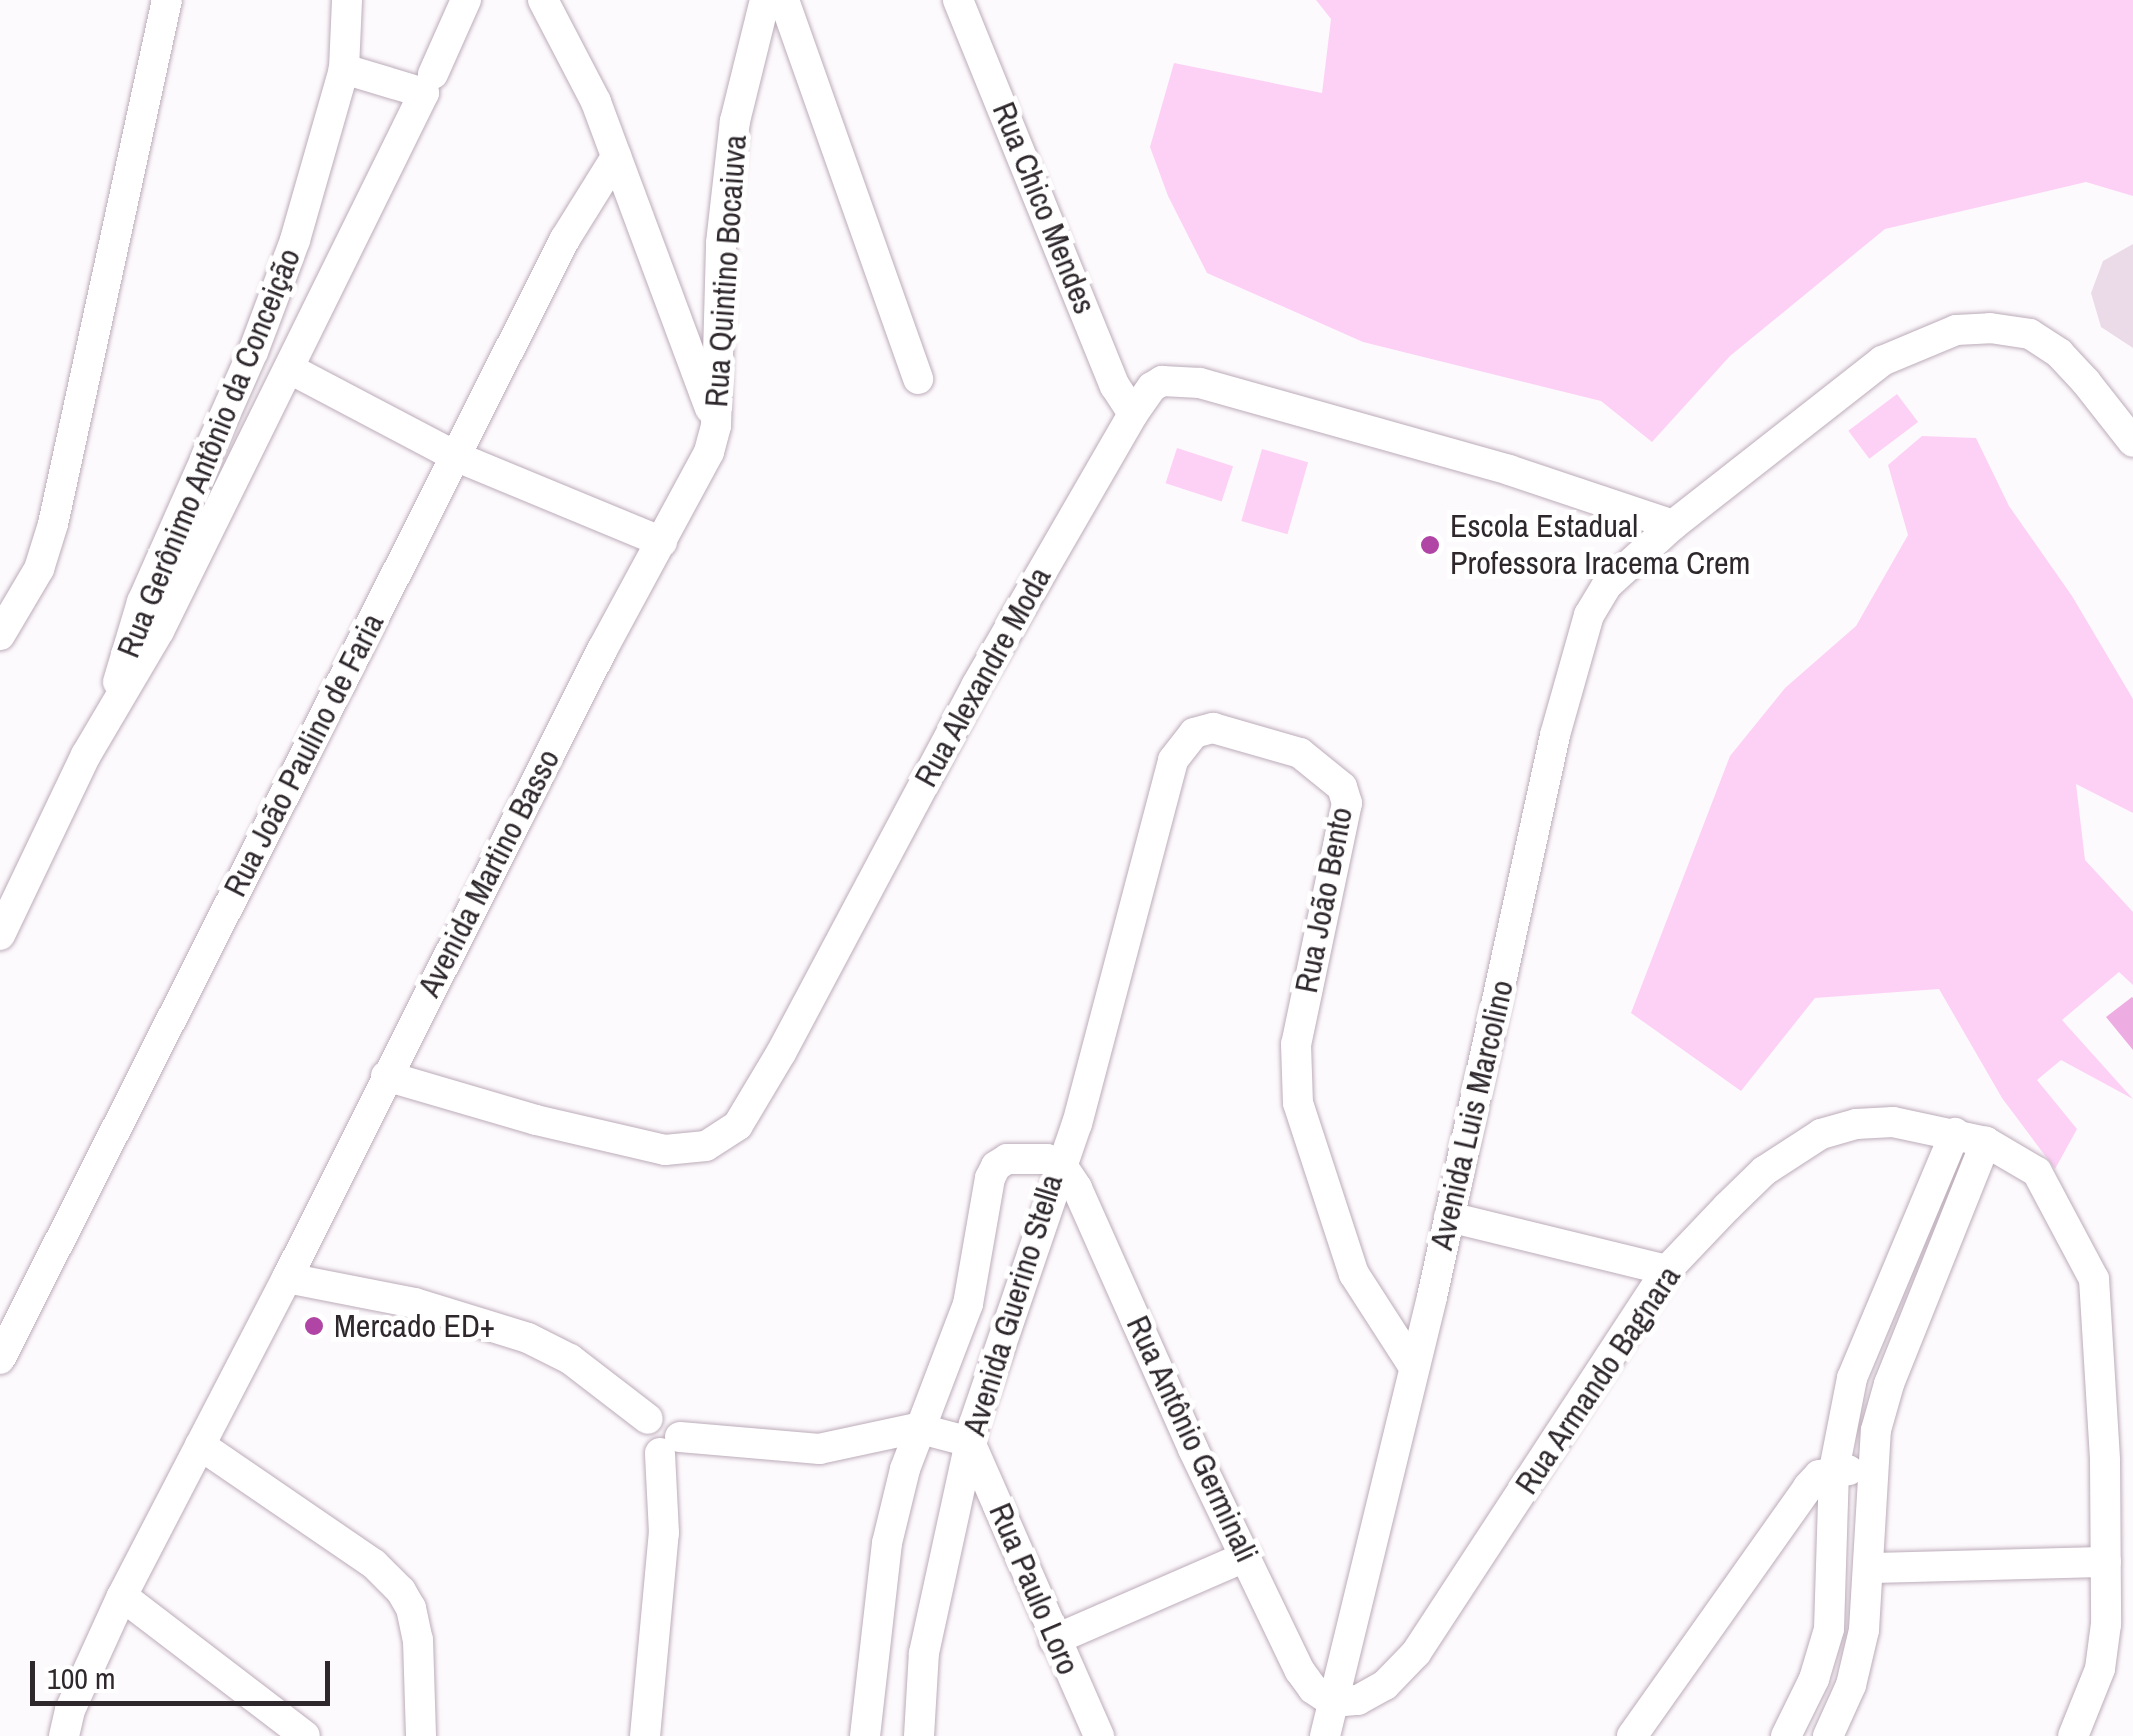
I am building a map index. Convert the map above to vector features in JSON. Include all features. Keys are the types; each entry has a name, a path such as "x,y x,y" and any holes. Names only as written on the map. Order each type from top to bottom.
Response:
{"street":[{"path":"0,635 39,569 53,524 168,0"},
{"name":"Rua Gerônimo Antônio da Conceição","path":"113,705 142,602 253,352 295,240 344,70 346,0"},
{"name":"Rua Gerônimo Antônio da Conceição","path":"113,705 159,631 290,369 466,0"},
{"path":"543,0 596,102 716,426"},
{"name":"Rua Quintino Bocaiuva","path":"716,426 721,243 735,121 765,0"},
{"path":"784,0 918,379"},
{"name":"Rua Chico Mendes","path":"958,0 1115,386 1133,414"},
{"path":"344,70 428,84"},
{"name":"Rua João Paulino de Faria","path":"0,1358 565,239 616,156"},
{"name":"Avenida Luis Marcolino","path":"1325,1736 1449,1217 1556,736 1589,615 1624,566 1882,360 1956,330 1990,328 2030,334 2059,353 2133,442"},
{"path":"290,369 457,457 662,542"},
{"name":"Rua Alexandre Moda","path":"386,1076 536,1120 665,1150 706,1146 738,1126 781,1053 976,686 1133,414 1152,386 1162,381 1200,383 1509,470 1673,525"},
{"name":"Avenida Martino Basso","path":"64,1736 70,1710 122,1596 710,452 716,426"},
{"path":"0,935 113,705"},
{"name":"Rua João Bento","path":"1062,1167 1173,760 1194,733 1213,728 1300,753 1334,776 1347,803 1296,1044 1298,1103 1354,1274 1414,1366"},
{"name":"Rua Armando Bagnara","path":"1333,1702 1358,1700 1385,1685 1416,1654 1667,1270 1764,1171 1821,1134 1856,1124 1893,1122 1986,1142 2037,1172 2094,1278 2106,1461 2106,1562 2100,1669 2073,1736"},
{"path":"1786,1736 1814,1678 1828,1628 1834,1556 1834,1470 1852,1378 1955,1133"},
{"path":"1828,1736 1850,1685 1860,1648 1870,1568 1876,1430 1889,1384 1986,1142"},
{"name":"Avenida Guerino Stella","path":"865,1736 887,1543 917,1428 968,1304 988,1187 996,1166 1018,1156 1032,1155 1062,1167 970,1442 924,1653 920,1736"},
{"name":"Rua Antônio Germinali","path":"1062,1167 1077,1188 1193,1448 1300,1671 1313,1688 1333,1702"},
{"path":"1449,1217 1667,1270"},
{"path":"287,1278 415,1304 528,1338 570,1359 648,1419 642,1440 649,1450 670,1445 819,1448 917,1428 970,1442"},
{"name":"Rua Paulo Loro","path":"970,1442 1099,1736"},
{"path":"200,1445 374,1564 401,1591 411,1608 418,1640 421,1736"},
{"path":"645,1736 670,1445"},
{"path":"1632,1736 1790,1510 1819,1476 1834,1470 1872,1470"},
{"path":"1054,1640 1247,1556"},
{"path":"1870,1568 2106,1562"},
{"path":"122,1596 305,1736"}],"shaded area":[{"path":"1316,0 2133,0 2133,196 2086,182 1885,229 1730,356 1652,442 1601,401 1363,342 1207,273 1168,196 1150,147 1174,63 1322,93 1331,19"},
{"path":"1897,394 1918,422 1869,459 1848,431"},
{"path":"1922,436 1976,438 2009,506 2072,596 2133,699 2133,813 2076,784 2085,860 2133,912 2133,985 2119,972 2062,1020 2133,1099 2061,1060 2037,1080 2077,1129 2055,1169 2002,1098 1939,989 1815,998 1741,1091 1631,1013 1730,756 1785,688 1856,626 1908,535 1888,465"},
{"path":"1177,448 1233,466 1222,501 1166,483"},
{"path":"1262,449 1308,462 1287,534 1241,521"},
{"path":"2133,998 2133,1050 2106,1017"}],"building":[{"path":"2133,244 2133,348 2101,327 2091,293 2103,261"}],"place":[{"name":"Escola Estadual Professora Iracema Crem","path":"1430,545"},
{"name":"Mercado ED+","path":"314,1326"}]}
